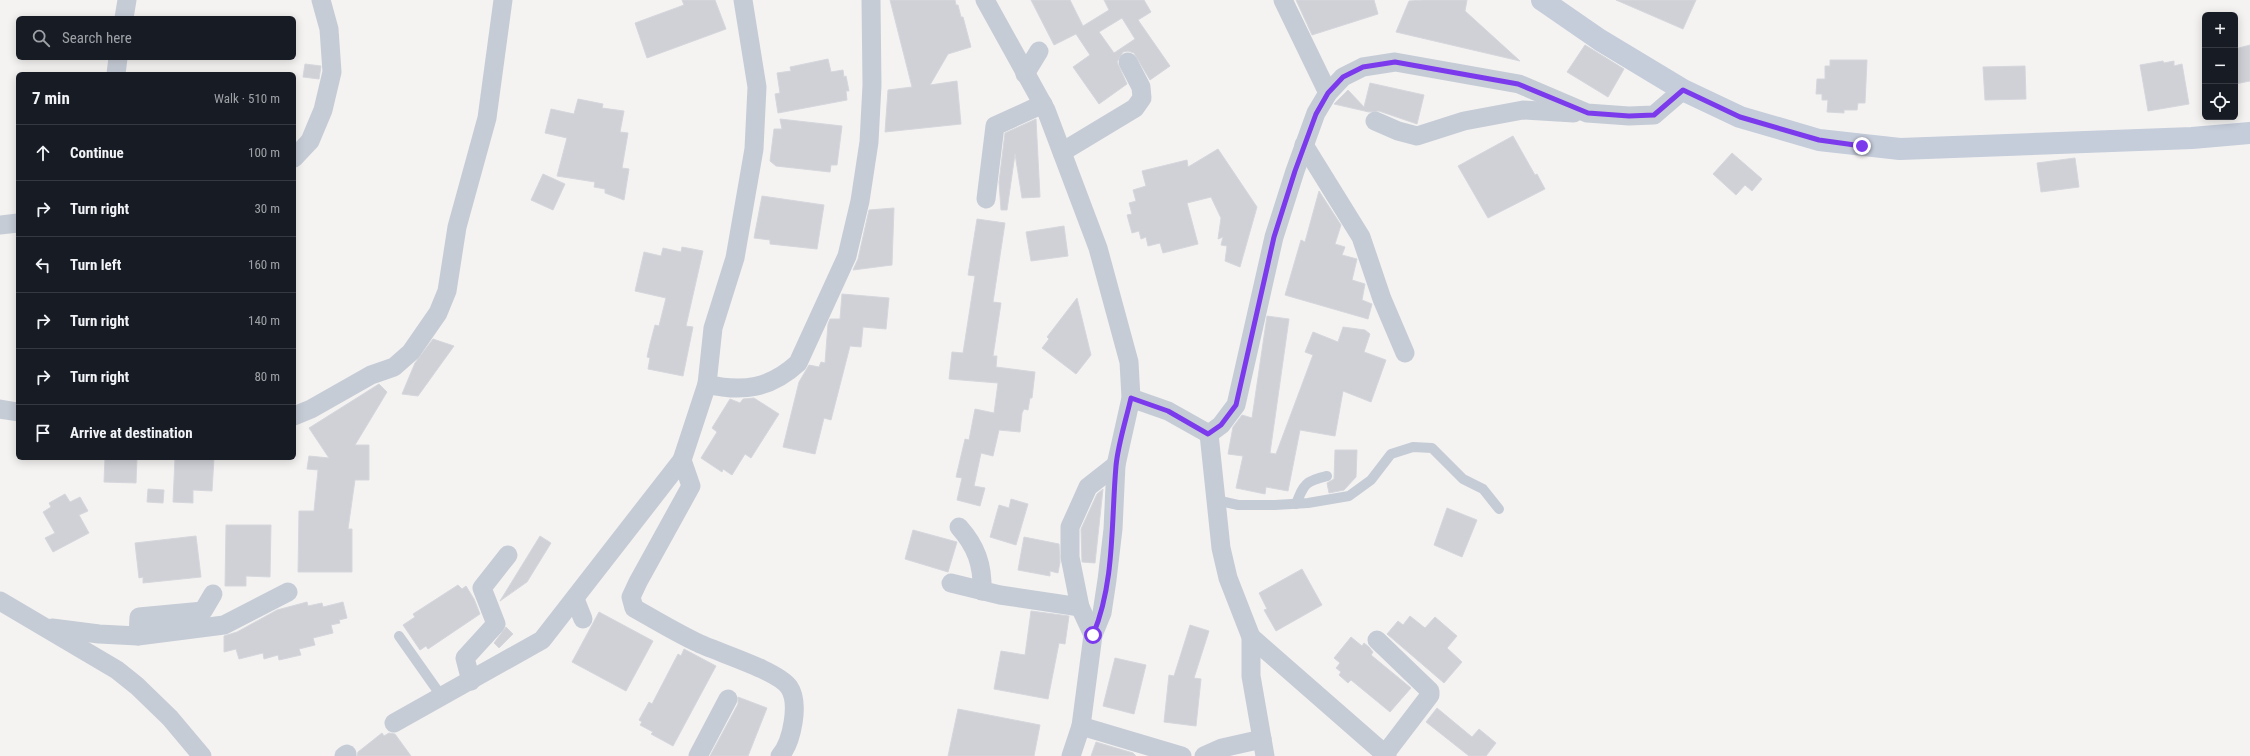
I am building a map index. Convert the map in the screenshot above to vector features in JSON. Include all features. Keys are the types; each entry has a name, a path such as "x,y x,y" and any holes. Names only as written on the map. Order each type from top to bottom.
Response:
{"main road":[{"path":"1542,0 1600,40 1683,90 1740,117 1819,140 1862,146 1900,149 2192,138 2250,133"}],"street":[{"path":"124,16 127,0"},
{"path":"296,156 310,141 323,110 332,72 329,29 321,0"},
{"path":"296,415 312,409 370,375 394,367 411,352 438,313 446,291 456,227 487,118 503,0"},
{"path":"394,723 542,640 682,460 707,384 713,328 735,258 754,149 757,87 743,0"},
{"path":"707,384 727,389 742,388 773,382 785,375 798,363 836,283 847,256 860,201 869,142 872,85 871,0"},
{"path":"985,0 1043,104 1098,248 1129,362 1131,398 1116,465 1114,529 1107,580 1102,613 1093,635 1081,726 1071,756"},
{"path":"1283,0 1328,93"},
{"path":"1025,74 1040,50"},
{"path":"116,72 118,60"},
{"path":"1062,152 1135,108 1142,98 1140,87 1128,62"},
{"path":"1208,434 1221,425 1236,405 1274,237 1304,145 1316,114 1328,93 1343,77 1363,67 1395,62 1518,84 1588,113"},
{"path":"1375,121 1398,131 1417,136 1464,121 1523,110 1654,115 1683,90"},
{"path":"986,200 995,126 1043,104"},
{"path":"1304,145 1361,237 1382,299 1405,353"},
{"path":"0,224 16,223"},
{"path":"1131,398 1168,411 1208,434"},
{"path":"0,409 16,412"},
{"path":"1205,756 1222,748 1264,747 1251,676 1251,637 1228,578 1220,548 1208,434"},
{"path":"682,460 692,486 638,582 632,597 634,608 695,642 758,668 789,687 794,703 794,718 785,750 780,756"},
{"path":"1093,635 1080,607 1070,557 1070,527 1088,487 1116,465"},
{"path":"960,527 971,540 980,560 982,591"},
{"path":"471,681 465,658 496,624 482,588 508,555"},
{"path":"951,583 982,591 1080,607"},
{"path":"43,627 99,634 138,636 224,625 288,592"},
{"path":"138,636 139,617 203,611 213,594"},
{"path":"575,598 583,620"},
{"path":"0,601 43,627 84,649 137,686 170,718 202,756"},
{"path":"1251,637 1386,755 1430,695 1430,691 1376,640"},
{"path":"698,756 728,699"},
{"path":"1081,726 1176,755"}],"lane":[{"path":"1216,500 1238,505 1296,504 1349,496 1371,480 1391,454 1413,447 1432,448 1463,479 1483,489 1499,508"},
{"path":"1296,504 1304,486 1310,480 1327,476"},
{"path":"399,636 442,697"}],"building":[{"path":"682,0 715,0 726,29 647,58 635,23 684,5"},
{"path":"890,0 955,0 956,5 958,5 961,17 963,17 971,47 948,54 930,85 957,81 961,124 885,132 888,90 912,87"},
{"path":"1031,0 1070,0 1083,26 1109,10 1104,0 1144,0 1151,12 1138,20 1170,66 1150,80 1134,53 1128,51 1123,52 1117,62 1127,84 1099,104 1073,67 1090,55 1076,34 1054,45","holes":["1122,18 1135,39 1114,53 1099,32"]},
{"path":"1296,0 1374,0 1378,14 1312,35"},
{"path":"1467,0 1465,11 1520,61 1396,32 1409,1"},
{"path":"1616,0 1696,0 1683,29"},
{"path":"1585,45 1624,69 1608,97 1567,72"},
{"path":"2250,45 2250,81 2238,83 2238,48"},
{"path":"828,59 831,72 843,70 844,77 846,76 849,91 846,91 847,100 778,113 775,94 780,93 777,73 791,71 790,67"},
{"path":"1830,60 1867,60 1865,103 1858,103 1857,110 1844,110 1844,113 1827,112 1828,100 1822,100 1822,94 1816,94 1817,79 1825,79 1825,66 1830,66"},
{"path":"2163,61 2164,63 2174,61 2174,66 2182,64 2189,104 2148,111 2140,65"},
{"path":"305,64 321,66 319,79 303,77"},
{"path":"2025,66 2026,99 1985,100 1983,67"},
{"path":"1370,83 1424,95 1417,124 1379,111 1369,112 1334,104 1348,90 1364,107"},
{"path":"578,99 603,104 602,108 624,111 620,132 628,133 622,168 629,169 624,200 605,193 605,189 594,187 595,182 557,176 567,138 545,133 551,109 574,114"},
{"path":"780,119 842,126 837,165 831,165 830,172 776,166 770,161 774,129 782,129"},
{"path":"1036,119 1040,197 1022,198 1015,154 1007,210 1001,210 999,182 1005,133"},
{"path":"1513,136 1535,175 1537,174 1545,189 1488,218 1458,166"},
{"path":"1218,149 1257,207 1240,267 1225,261 1227,246 1221,245 1223,237 1218,239 1221,218 1211,197 1187,203 1198,244 1163,253 1160,243 1148,246 1146,237 1141,239 1139,231 1132,233 1127,215 1132,214 1129,203 1136,201 1133,190 1146,186 1142,171 1187,160 1188,167"},
{"path":"1732,153 1762,179 1752,191 1745,185 1736,195 1713,174"},
{"path":"2075,158 2079,187 2041,192 2037,163"},
{"path":"543,174 565,184 553,210 531,200"},
{"path":"1319,191 1341,225 1335,244 1345,247 1342,255 1357,259 1352,280 1365,284 1362,300 1372,304 1368,319 1285,295 1301,240 1305,242"},
{"path":"762,196 824,205 817,249 770,244 770,240 754,238"},
{"path":"894,208 892,265 853,270 858,259 869,210"},
{"path":"977,219 1005,223 993,302 1001,303 993,356 997,356 996,367 1035,372 1032,398 1030,398 1028,410 1024,409 1022,413 1020,432 999,430 993,456 981,453 974,486 985,488 980,506 957,500 962,478 956,477 965,439 969,440 975,409 994,413 998,383 949,379 952,352 963,353 975,276 968,275"},
{"path":"1064,226 1068,256 1031,261 1026,232"},
{"path":"682,247 703,251 686,326 693,327 683,376 648,369 650,358 647,357 650,344 655,325 659,326 666,298 635,291 644,252 661,256 663,248 681,252"},
{"path":"842,294 889,298 886,329 863,327 861,347 850,346 831,420 824,418 815,454 783,447 799,382 809,365 819,367 821,362 825,363 828,324 830,319 840,319"},
{"path":"1077,298 1091,355 1076,374 1042,348 1049,339 1047,337"},
{"path":"1267,316 1289,319 1270,453 1276,454 1313,355 1305,352 1313,332 1338,342 1343,327 1365,330 1370,334 1364,352 1386,360 1371,402 1343,391 1335,436 1300,430 1288,491 1266,487 1265,494 1236,488 1243,456 1228,454 1233,427 1242,415 1252,418"},
{"path":"433,339 454,346 418,396 402,394 415,363"},
{"path":"379,384 387,392 355,445 369,445 369,480 355,480 348,529 352,529 352,572 298,572 299,511 314,511 318,470 307,469 309,456 329,458 309,428"},
{"path":"754,398 779,414 751,458 745,454 732,475 723,469 722,472 701,458 717,432 712,428 730,399 740,403 743,399"},
{"path":"1335,450 1357,450 1356,477 1344,490 1329,493 1327,483 1334,479"},
{"path":"105,460 137,460 136,483 104,482"},
{"path":"175,460 214,460 212,491 193,490 193,503 173,502"},
{"path":"148,489 164,490 163,503 147,502"},
{"path":"1103,489 1095,563 1082,562 1081,529 1097,494"},
{"path":"65,494 70,502 80,497 88,511 79,515 89,533 53,552 45,538 55,533 43,512 51,507 49,503"},
{"path":"1011,499 1028,504 1016,545 990,537 999,505 1009,508"},
{"path":"1447,508 1477,520 1462,557 1434,545"},
{"path":"226,525 271,525 270,577 246,576 246,586 225,586"},
{"path":"913,530 957,542 948,572 905,559"},
{"path":"196,536 201,577 143,583 143,577 139,578 135,543"},
{"path":"540,536 551,543 527,582 500,601"},
{"path":"1024,537 1059,544 1060,562 1058,573 1050,571 1050,576 1018,570"},
{"path":"1302,569 1322,605 1276,631 1264,610 1267,609 1259,593"},
{"path":"458,585 462,589 466,586 474,599 480,614 428,649 426,646 420,650 403,625 415,617 413,614"},
{"path":"307,602 308,606 322,603 323,607 343,602 347,618 339,620 340,623 331,625 333,633 313,638 315,645 299,649 301,655 279,660 278,655 264,659 263,653 239,659 236,649 224,652 224,636 237,632 277,610"},
{"path":"1031,611 1069,616 1065,644 1059,643 1048,699 994,689 1001,651 1025,655"},
{"path":"599,612 653,641 626,691 572,662"},
{"path":"1410,616 1425,628 1435,617 1457,636 1447,648 1462,662 1444,683 1387,634 1398,621 1403,625"},
{"path":"1190,625 1209,631 1194,678 1201,679 1196,726 1164,722 1169,675 1174,676"},
{"path":"506,627 513,634 499,648 494,643"},
{"path":"1351,637 1362,646 1364,643 1369,647 1373,652 1371,655 1411,688 1390,712 1351,680 1348,683 1339,675 1341,672 1336,668 1340,663 1334,658"},
{"path":"684,649 716,666 673,746 651,734 653,732 640,725 642,722 639,720 649,702 652,704 678,654 681,656"},
{"path":"1115,658 1146,665 1134,714 1103,706"},
{"path":"738,697 767,708 748,756 710,756 738,704"},
{"path":"1437,708 1472,737 1479,729 1496,743 1486,756 1469,756 1426,722"},
{"path":"958,709 1040,725 1034,756 948,756"},
{"path":"382,733 384,736 389,733 395,734 411,756 357,756 358,752"},
{"path":"1096,742 1133,753 1136,756 1091,756"}],"route":[{"path":"1093,635 1102,613 1114,529 1116,465 1131,398 1168,411 1208,434 1221,425 1236,405 1274,237 1295,171 1316,114 1328,93 1343,77 1363,67 1395,62 1473,74 1518,84 1588,113 1629,116 1654,115 1683,90 1740,117 1819,140 1862,146"}]}
